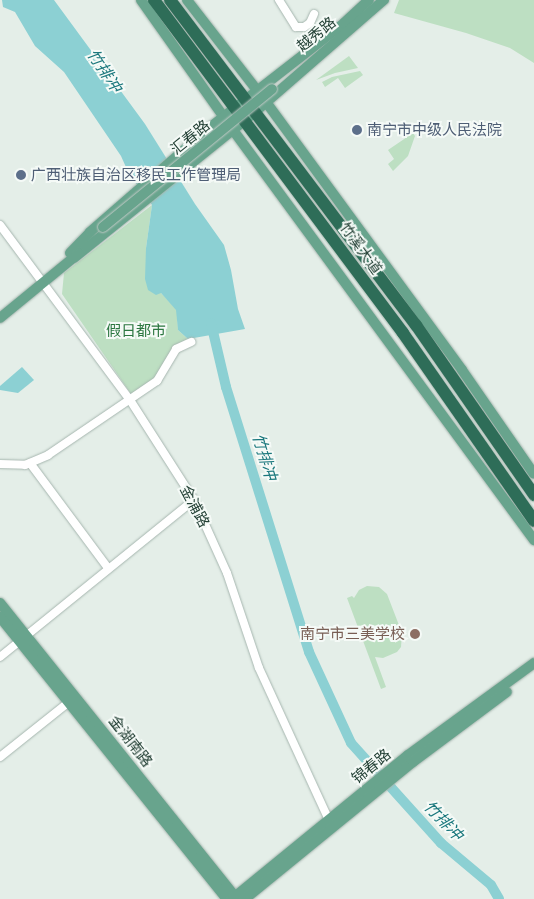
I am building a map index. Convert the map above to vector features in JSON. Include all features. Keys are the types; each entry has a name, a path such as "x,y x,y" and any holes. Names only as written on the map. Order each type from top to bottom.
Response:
{"highway":[{"name":"竹溪大道","path":"154,0 250,116 416,325 534,495"},
{"name":"竹溪大道","path":"170,0 240,104"},
{"name":"竹溪大道","path":"250,116 534,522"}],"main road":[{"path":"141,0 225,116 233,130 534,540"},
{"path":"188,0 266,102 462,370 534,474"},
{"path":"72,255 129,199 182,152 256,91 344,23 369,0"},
{"name":"越秀路","path":"272,89 377,0"},
{"path":"72,255 136,209 192,164 384,0"},
{"name":"汇春路","path":"0,310 72,255 103,226 272,89"},
{"name":"汇春路","path":"0,318 40,281"},
{"name":"金湖南路","path":"0,603 70,702 235,899"},
{"name":"金湖南路","path":"0,617 24,638 235,899"},
{"name":"锦春路","path":"235,899 411,758 534,663"},
{"name":"锦春路","path":"411,758 534,671"},
{"name":"锦春路","path":"235,899 329,820 349,808"}],"street":[{"path":"279,0 296,27 304,27 310,23 314,14"},
{"name":"金浦路","path":"0,225 130,400 194,500 227,573 259,668 329,820"},
{"path":"0,464 30,463 48,455 157,382 176,349 191,342"},
{"path":"30,463 108,568"},
{"path":"0,657 194,500"},
{"path":"0,757 70,702"}],"green space":[{"path":"399,0 534,0 534,63 510,48 466,33 394,13"},
{"path":"349,56 358,68 335,73 316,80"},
{"path":"360,71 363,75 345,88 338,78 325,87 322,82 332,77"},
{"path":"413,133 415,136 408,156 393,171 388,164 394,159 388,150"},
{"name":"假日都市","path":"152,205 146,248 161,293 177,310 178,330 188,339 175,345 158,375 131,394 62,294 64,273"},
{"path":"367,586 379,587 387,594 402,633 401,647 397,652 383,658 375,657 386,687 381,689 347,598 352,596 354,598 359,590"}],"water":[{"path":"2,0 54,0 145,124 195,204 224,245 238,309 245,329 188,339 178,330 176,310 161,293 156,295 148,290 145,279 146,248 152,205 129,174 121,156 64,72 35,46 15,12 3,7"},
{"path":"22,367 34,380 18,393 0,390 0,386"}],"waterway":[{"name":"竹排冲","path":"211,323 226,387 309,652 351,743 441,843 491,885 499,899"}],"place":[{"name":"南宁市中级人民法院","path":"357,130"},
{"name":"广西壮族自治区移民工作管理局","path":"21,175"},
{"name":"南宁市三美学校","path":"415,634"}]}
